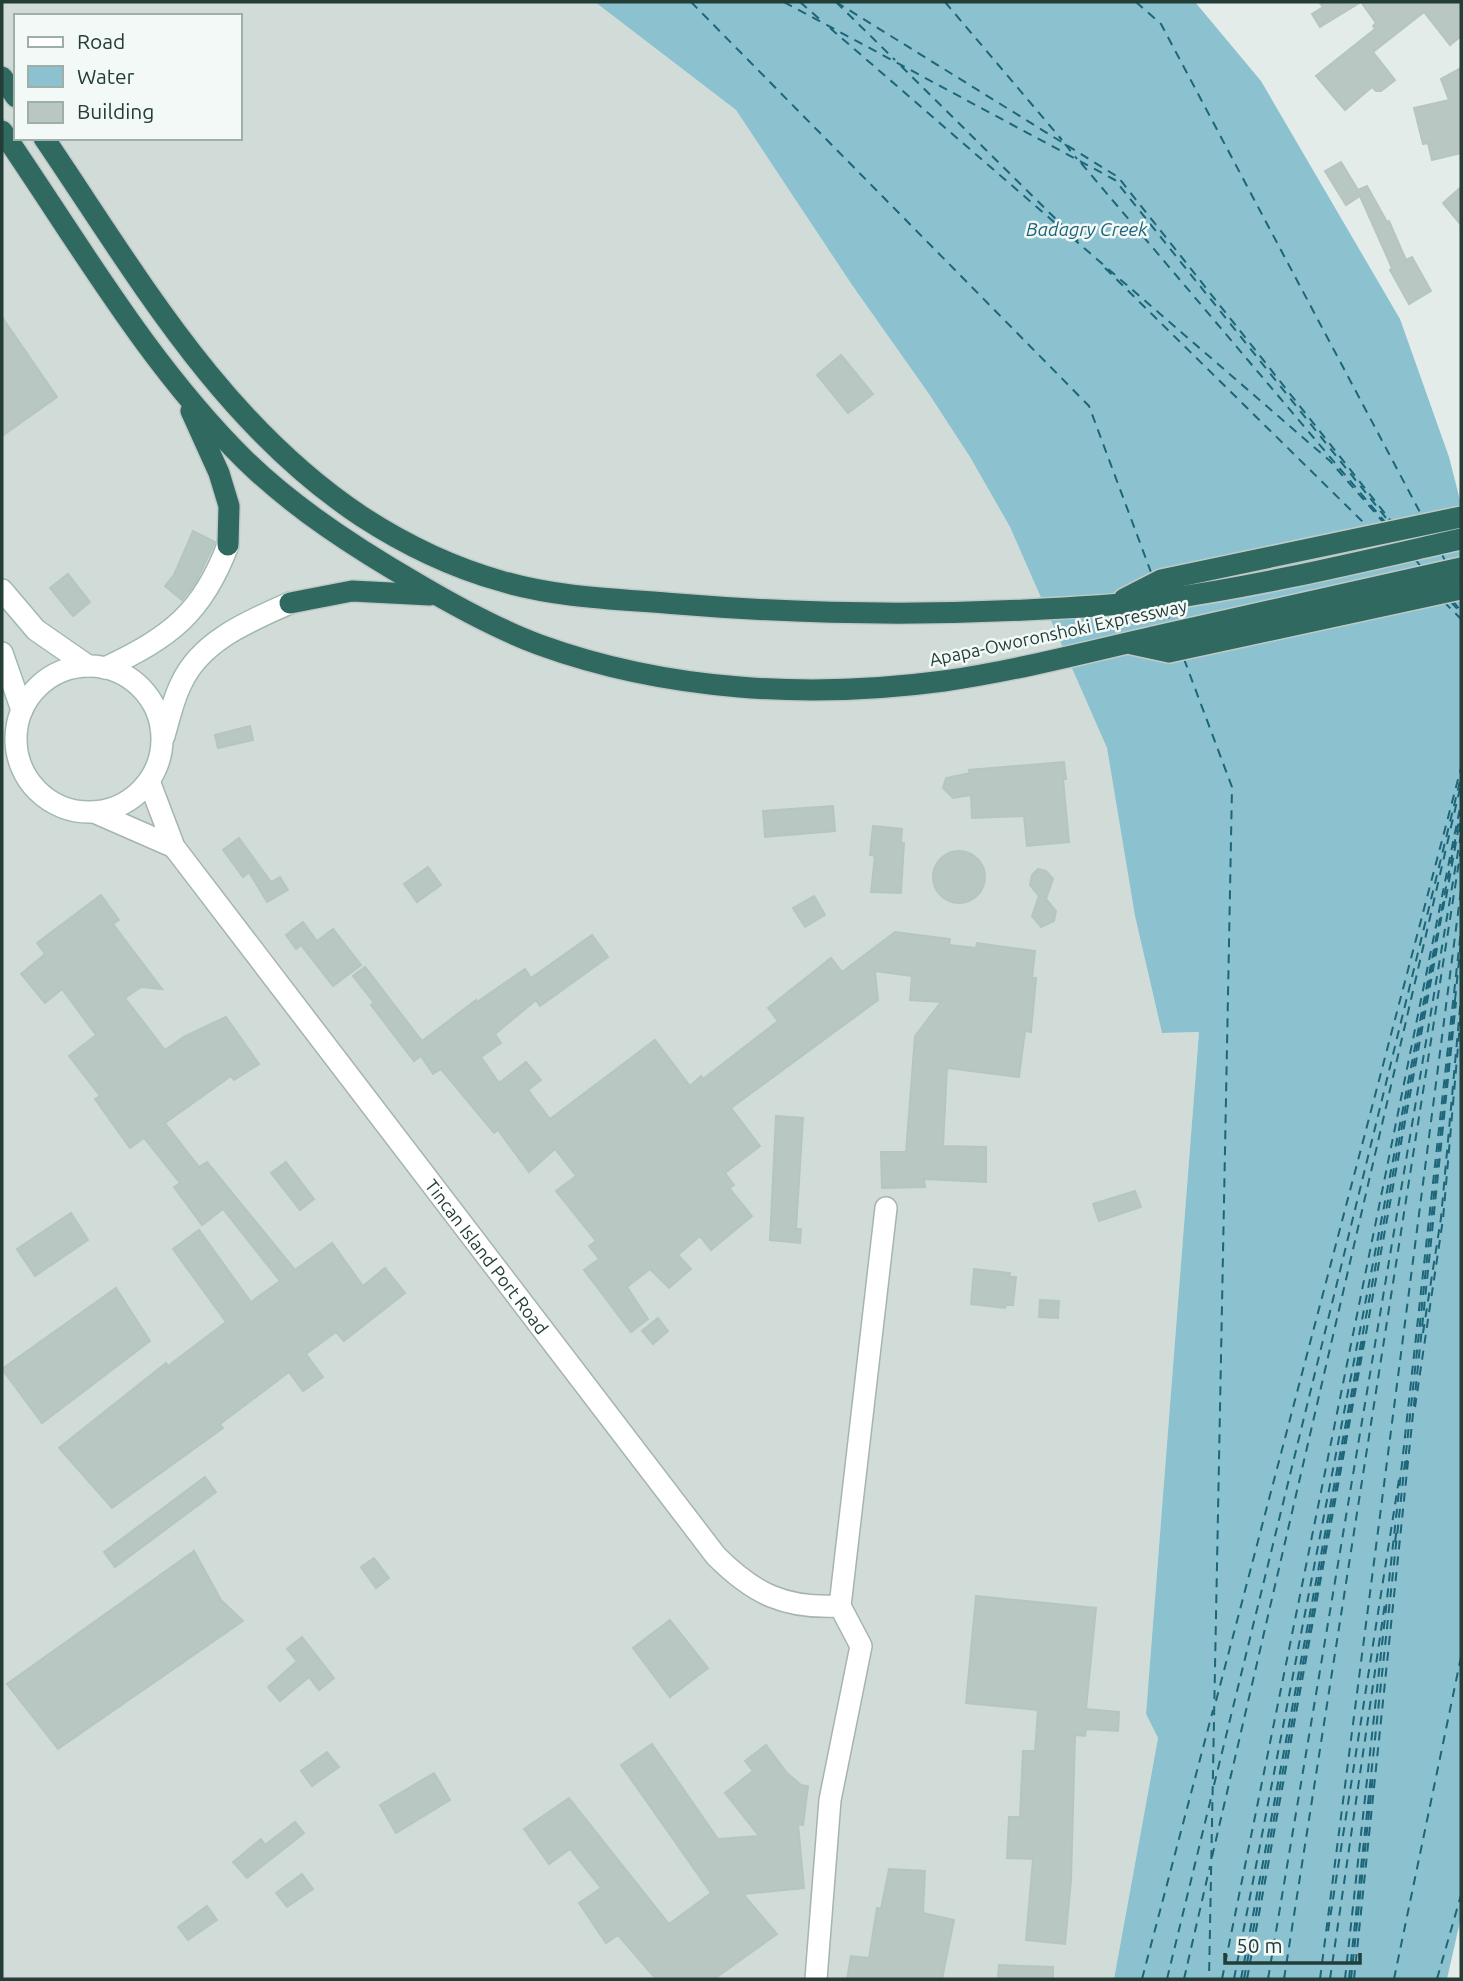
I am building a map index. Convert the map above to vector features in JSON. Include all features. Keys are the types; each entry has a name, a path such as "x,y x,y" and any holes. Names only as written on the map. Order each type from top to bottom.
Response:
{"highway":[{"path":"2,77 14,94"},
{"name":"Apapa-Oworonshoki Expressway","path":"2,131 104,286 183,393 247,462 308,513 371,556 439,596 496,627 582,659 712,685 761,690 831,689 944,681 1461,568"},
{"name":"Apapa-Oworonshoki Expressway","path":"45,140 181,341 215,384 261,433 313,479 399,539 449,564 481,575 559,593 769,611 958,614 1165,600 1302,574 1461,539"},
{"path":"183,393 219,473 229,506 228,545"},
{"path":"1112,605 1161,580 1461,517"},
{"path":"1127,643 1169,652 1461,589"},
{"path":"290,603 352,591 439,596"}],"street":[{"path":"228,545 215,579 197,606 167,634 96,667 74,667 48,678 29,698 22,710 17,746 29,779 57,804 94,812 119,806 149,780 156,769 181,682 206,650 232,631 290,603"},
{"path":"2,590 36,630 96,667 131,679 151,700 161,727 162,742"},
{"path":"2,653 22,710"},
{"name":"Tincan Island Port Road","path":"149,780 174,847 716,1556 740,1580 772,1598 808,1608 840,1606"},
{"name":"Tincan Island Port Road","path":"94,812 174,847"},
{"path":"816,1979 830,1800 861,1646 840,1606 886,1208"}],"shaded area":[{"path":"2,2 595,2 736,110 852,285 929,394 970,457 1010,527 1107,748 1135,916 1162,1033 1199,1032 1146,1714 1158,1738 1114,1979 2,1979"}],"water":[{"name":"Badagry Creek","path":"595,2 1195,2 1261,81 1400,319 1449,457 1461,504 1461,1917 1447,1979 1114,1979 1158,1738 1146,1714 1199,1032 1162,1033 1135,916 1107,748 1010,527 970,457 736,110"}],"building":[{"path":"1319,2 1361,2 1320,27 1312,14 1323,7"},
{"path":"1361,2 1461,2 1461,36 1450,45 1424,12 1373,52 1395,80 1381,91 1372,87 1345,110 1316,76 1375,29 1373,26 1376,23"},
{"path":"1461,68 1461,153 1432,160 1428,143 1423,144 1414,108 1449,100 1441,79"},
{"path":"1341,162 1358,190 1367,186 1387,222 1389,221 1406,260 1412,257 1431,291 1409,304 1390,270 1392,268 1360,196 1346,205 1325,171"},
{"path":"1461,187 1461,225 1443,203"},
{"path":"2,317 57,397 2,436"},
{"path":"841,355 873,394 848,413 817,375"},
{"path":"193,531 215,542 196,582 182,600 165,586 174,575"},
{"path":"68,574 90,602 73,616 50,588"},
{"path":"250,726 253,740 218,748 215,735"},
{"path":"1064,762 1069,842 1027,846 1024,816 972,818 971,795 953,798 943,788 946,778 970,773 969,770"},
{"path":"833,806 835,831 765,837 763,811"},
{"path":"873,826 902,829 901,843 904,843 901,893 871,892 875,856 870,855"},
{"path":"239,838 271,882 280,877 288,890 267,902 249,872 243,877 223,850"},
{"path":"959,851 969,853 977,859 983,867 983,887 977,895 969,901 959,903 949,901 941,895 935,887 933,877 935,867 941,859 949,853"},
{"path":"428,867 441,885 417,902 404,884"},
{"path":"1038,869 1046,871 1053,879 1046,899 1056,911 1054,921 1041,927 1032,916 1039,896 1030,885 1032,875"},
{"path":"101,895 119,920 113,924 162,989 141,987 125,998 165,1050 185,1036 226,1017 259,1064 234,1080 231,1076 165,1123 199,1167 207,1162 295,1270 332,1243 363,1286 385,1268 405,1293 344,1341 336,1332 306,1354 323,1377 303,1391 289,1372 220,1424 223,1428 112,1508 59,1448 166,1363 168,1366 226,1322 173,1249 199,1230 251,1302 280,1281 223,1209 202,1225 174,1187 180,1183 144,1138 130,1148 95,1099 100,1096 69,1056 96,1035 62,989 45,1003 21,974 45,954 37,943"},
{"path":"814,896 825,915 805,927 793,908"},
{"path":"303,922 317,941 333,929 361,965 333,986 301,945 296,949 286,935"},
{"path":"895,932 950,939 949,945 976,948 977,943 1035,951 1032,978 1036,978 1031,1032 1025,1031 1019,1077 947,1068 943,1146 986,1147 986,1182 924,1179 925,1187 882,1188 881,1152 906,1152 915,1036 941,1002 910,1000 912,976 875,971 878,1000 731,1108 760,1146 725,1173 734,1185 729,1188 752,1216 711,1250 700,1236 678,1255 691,1269 669,1288 650,1269 627,1287 648,1319 631,1332 584,1270 599,1259 589,1246 596,1241 556,1191 576,1176 555,1149 529,1172 498,1130 494,1133 441,1069 433,1074 421,1056 414,1061 371,1005 374,1003 353,976 365,967 422,1041 476,1000 477,1002 525,969 531,978 592,935 608,957 540,1006 536,1000 495,1034 501,1043 481,1057 499,1083 526,1062 541,1080 528,1090 550,1119 655,1040 690,1086 701,1076 703,1079 778,1021 768,1008 831,958 842,972"},
{"path":"776,1116 803,1118 796,1229 801,1229 800,1243 770,1240"},
{"path":"286,1162 314,1199 300,1210 271,1173"},
{"path":"1135,1191 1141,1207 1099,1221 1093,1204"},
{"path":"71,1213 88,1240 35,1276 17,1249"},
{"path":"974,1269 1010,1273 1009,1277 1016,1277 1013,1305 1006,1305 1005,1308 971,1304"},
{"path":"116,1288 150,1341 42,1423 2,1369"},
{"path":"1040,1300 1059,1301 1058,1318 1039,1317"},
{"path":"658,1318 668,1331 653,1344 642,1331"},
{"path":"205,1477 216,1492 115,1567 104,1552"},
{"path":"194,1551 221,1600 243,1621 58,1749 7,1684"},
{"path":"374,1558 389,1578 376,1588 361,1567"},
{"path":"976,1596 1096,1608 1086,1709 1119,1712 1118,1731 1086,1729 1085,1736 1075,1735 1071,1880 1065,1944 1026,1940 1033,1859 1007,1858 1009,1817 1020,1817 1023,1751 1035,1751 1038,1710 966,1703"},
{"path":"670,1620 708,1668 670,1697 633,1648"},
{"path":"302,1637 334,1678 319,1690 309,1677 280,1701 268,1687 297,1661 287,1649"},
{"path":"652,1744 718,1839 759,1836 725,1793 753,1771 745,1761 766,1745 787,1773 801,1785 808,1786 803,1825 798,1824 804,1888 743,1894 777,1934 714,1979 656,1979 618,1935 606,1943 579,1903 601,1888 570,1849 549,1864 524,1829 569,1798 669,1924 711,1893 621,1765"},
{"path":"327,1752 339,1767 312,1786 301,1771"},
{"path":"434,1773 450,1800 396,1833 380,1805"},
{"path":"295,1822 304,1833 247,1878 233,1862 261,1839 265,1845"},
{"path":"889,1869 925,1871 923,1913 954,1920 942,1979 847,1979 851,1956 869,1958 877,1908 881,1909"},
{"path":"302,1874 313,1889 287,1907 276,1893"},
{"path":"207,1906 217,1920 188,1940 178,1927"},
{"path":"999,1965 1053,1967 1053,1979 998,1979"}],"ferry route":[{"path":"691,2 1089,406 1152,575"},
{"path":"784,2 1115,180 1390,523"},
{"path":"800,2 823,22"},
{"path":"836,2 1118,177 1391,521"},
{"path":"836,2 895,60"},
{"path":"945,2 1062,140"},
{"path":"1136,2 1161,24 1422,516"},
{"path":"830,28 1330,461 1384,523"},
{"path":"901,66 1079,242"},
{"path":"1065,144 1077,159"},
{"path":"1081,163 1385,522"},
{"path":"1105,268 1368,527"},
{"path":"1441,552 1446,563"},
{"path":"1415,559 1422,568"},
{"path":"1453,601 1461,611"},
{"path":"1444,602 1461,619"},
{"path":"1451,602 1461,613"},
{"path":"1166,610 1171,624"},
{"path":"1184,659 1232,787 1209,1979"},
{"path":"1216,1701 1461,768"},
{"path":"1214,1785 1461,777"},
{"path":"1212,1857 1461,784"},
{"path":"1222,1979 1461,803"},
{"path":"1234,1979 1461,810"},
{"path":"1459,832 1461,818"},
{"path":"1446,898 1458,831"},
{"path":"1268,1979 1461,834"},
{"path":"1284,1979 1461,849"},
{"path":"1320,1979 1461,890"},
{"path":"1241,1979 1445,898"},
{"path":"1345,1979 1461,930"},
{"path":"1455,1000 1461,942"},
{"path":"1247,1979 1437,948"},
{"path":"1423,1333 1441,1218 1461,997"},
{"path":"1349,1979 1455,1000"},
{"path":"1354,1979 1456,1002"},
{"path":"1415,1407 1443,1219 1461,1012"},
{"path":"1244,1979 1364,1337"},
{"path":"1406,1469 1407,1457"},
{"path":"1328,1931 1400,1473"},
{"path":"1395,1542 1397,1527"},
{"path":"1330,1979 1385,1603"},
{"path":"1394,1979 1461,1657"},
{"path":"1142,1979 1213,1710"},
{"path":"1351,1979 1373,1775"},
{"path":"1167,1979 1212,1794"},
{"path":"1184,1979 1210,1866"},
{"path":"1437,1979 1461,1895"}]}
